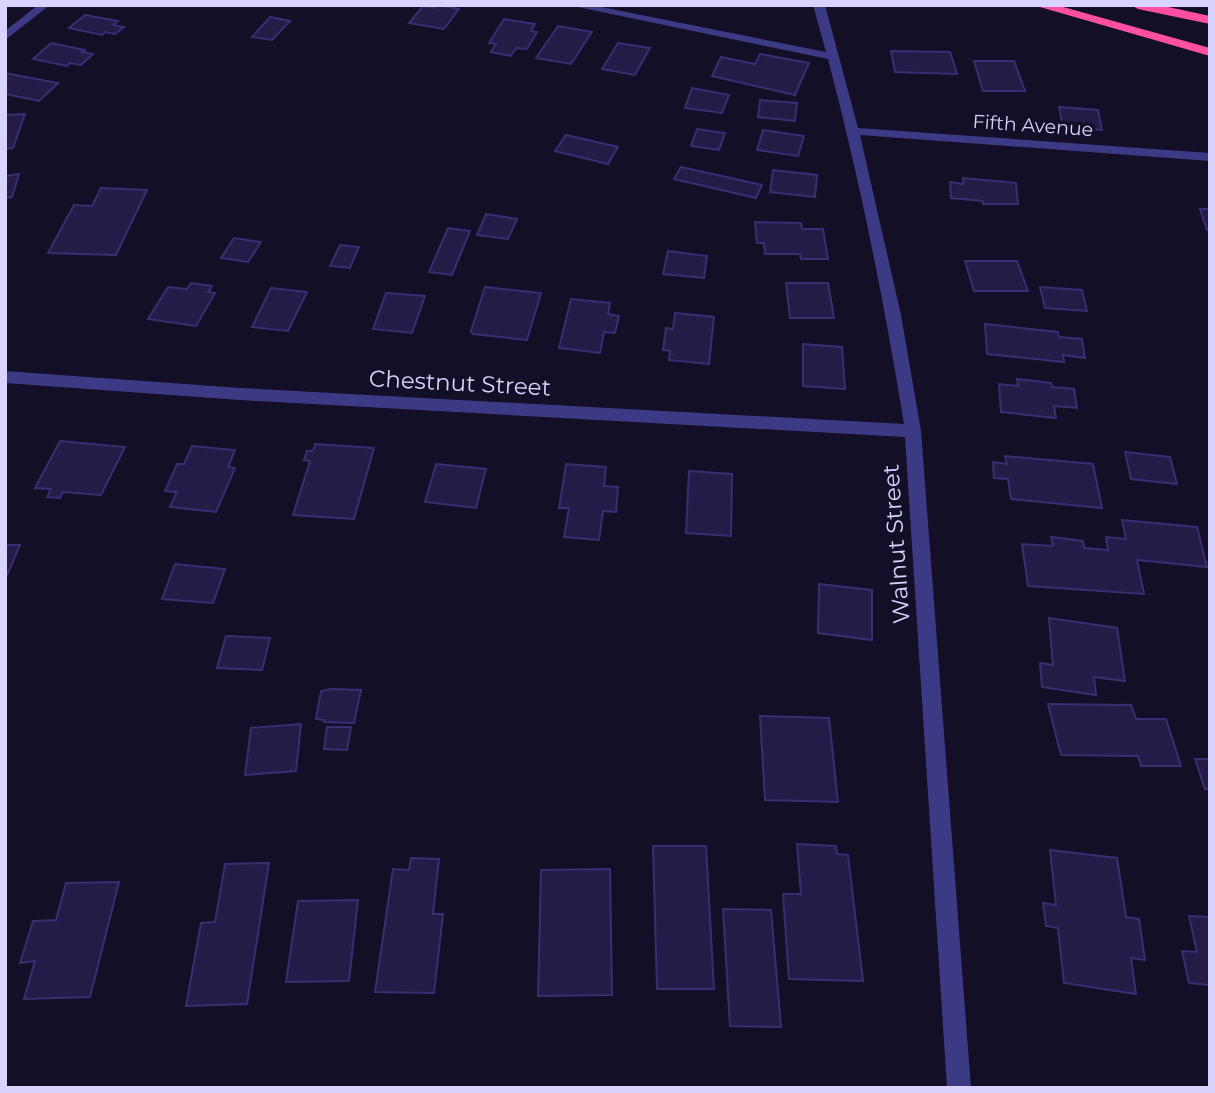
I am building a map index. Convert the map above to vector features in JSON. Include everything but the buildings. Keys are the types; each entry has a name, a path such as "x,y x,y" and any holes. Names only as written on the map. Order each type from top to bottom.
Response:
{"highway":[{"path":"1041,5 1210,41"},
{"path":"1041,5 1210,52"},
{"path":"1138,5 1210,20"}],"street":[{"path":"5,37 45,5"},
{"path":"573,5 833,57"},
{"name":"Walnut Street","path":"819,5 853,131 894,315 913,431 959,1088"},
{"name":"Fifth Avenue","path":"853,131 1210,156"},
{"name":"Chestnut Street","path":"5,377 240,394 913,431"}]}
